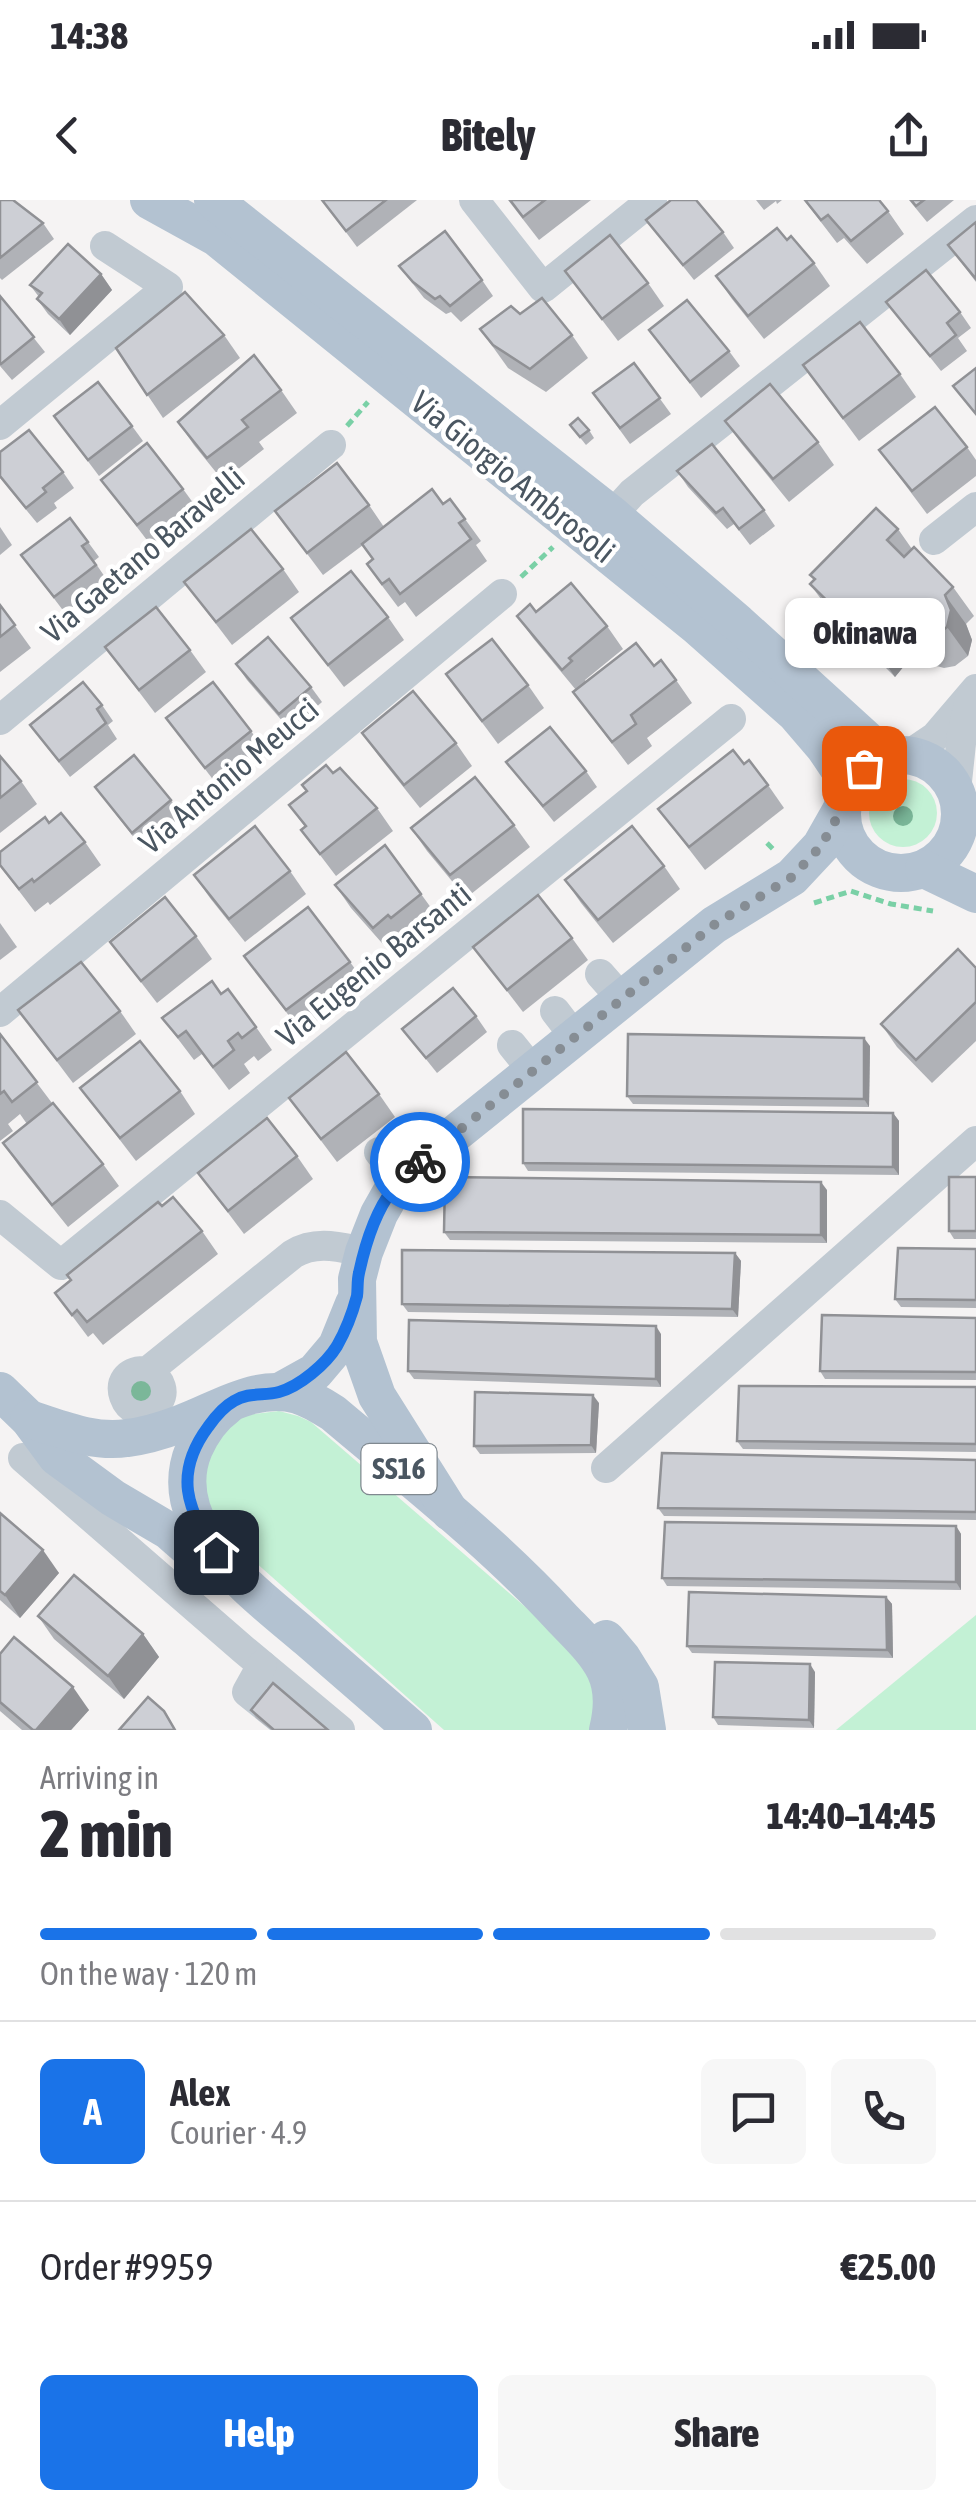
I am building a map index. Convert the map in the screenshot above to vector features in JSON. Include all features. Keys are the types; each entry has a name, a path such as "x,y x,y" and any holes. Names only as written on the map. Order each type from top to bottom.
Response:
{"main road":[{"name":"Via Giorgio Ambrosoli","path":"149,200 216,237 698,626 795,713 826,748 846,797"},
{"name":"Via Giorgio Ambrosoli","path":"212,200 612,515 868,741 898,756"},
{"path":"799,892 846,797 864,768 898,756 918,757 934,764 947,776 964,815 951,846 939,860 908,873 890,872 874,866 850,845 844,830 846,797"},
{"path":"450,1512 377,1396 358,1342 356,1297 364,1252 403,1156 611,987 714,925 799,892 835,867 874,866"},
{"path":"924,869 976,894"},
{"path":"279,1392 315,1372 337,1346 356,1297"},
{"name":"SS16","path":"0,1391 29,1418 92,1438 126,1438 180,1424 257,1394 298,1395 333,1413 540,1594 596,1656 611,1691 608,1730"},
{"name":"SS16","path":"237,1399 218,1413 197,1442 190,1460 188,1497 202,1532 231,1572 413,1730"},
{"name":"SS16","path":"29,1418 32,1464 114,1498 169,1531 202,1560 231,1572"},
{"name":"SS16","path":"540,1594 601,1634 622,1658 640,1688 647,1730"}],"street":[{"path":"474,200 544,288 652,200"},
{"path":"612,515 632,493 976,220"},
{"path":"0,425 168,286 105,246"},
{"name":"Via Gaetano Baravelli","path":"0,720 331,445"},
{"path":"934,540 976,507"},
{"name":"Via Antonio Meucci","path":"0,1012 502,594"},
{"path":"898,756 935,737 974,693"},
{"path":"964,815 960,749 974,693"},
{"name":"Via Eugenio Barsanti","path":"0,1215 61,1265 731,719"},
{"path":"606,1468 976,1142"},
{"path":"148,1372 304,1247 324,1244 364,1252"},
{"path":"32,1464 340,1730"},
{"path":"276,1612 253,1658 248,1692 294,1730"}],"path":[{"path":"502,594 555,544"},
{"path":"799,892 825,898 851,891 891,904 934,911"}],"green space":[{"path":"903,779 927,789 937,813 927,837 903,847 879,837 869,813 879,789"},
{"path":"279,1411 311,1422 573,1648 595,1684 592,1730 444,1730 218,1529 205,1509 203,1462 224,1428 245,1415"},
{"path":"976,1615 976,1730 836,1730"}],"building":[{"path":"0,200 13,200 43,223 0,258"},
{"path":"322,200 386,200 346,231"},
{"path":"510,200 545,200 523,217"},
{"path":"671,200 696,200 723,232 683,265 646,220"},
{"path":"805,200 879,200 888,211 851,241 828,215 821,220"},
{"path":"976,222 976,279 948,245"},
{"path":"777,228 787,240 791,236 814,263 748,316 716,276"},
{"path":"445,231 482,280 450,306 413,282 399,266"},
{"path":"610,235 648,283 602,319 565,271"},
{"path":"68,244 101,274 59,319 37,299 42,293 30,285"},
{"path":"926,270 960,312 947,323 956,335 930,356 886,302"},
{"path":"185,292 224,335 147,395 116,348"},
{"path":"0,296 34,337 1,364 0,364"},
{"path":"542,298 572,335 530,369 493,345 480,329 511,306 520,314"},
{"path":"687,300 729,351 690,382 649,330"},
{"path":"860,322 900,374 843,418 803,365"},
{"path":"254,355 281,390 242,420 248,427 207,458 178,422"},
{"path":"634,363 660,398 620,428 593,393"},
{"path":"976,368 976,414 953,386"},
{"path":"98,382 132,426 88,460 54,416"},
{"path":"770,384 818,442 773,479 725,421"},
{"path":"935,407 967,447 912,491 879,450"},
{"path":"578,418 589,430 580,437 570,425"},
{"path":"29,430 63,472 26,508 0,476 0,452"},
{"path":"147,443 183,489 137,525 101,480"},
{"path":"712,444 764,510 739,529 723,508 716,513 677,471"},
{"path":"337,463 369,505 307,553 275,511"},
{"path":"432,489 443,504 450,499 465,519 459,523 471,539 400,594 389,579 382,584 367,564 373,559 362,544"},
{"path":"876,508 898,529 887,540 904,557 914,547 953,587 945,595 951,610 947,627 934,637 913,636 899,619 875,648 810,584 815,579 810,575"},
{"path":"70,518 88,542 82,546 96,565 54,597 21,555"},
{"path":"251,529 283,569 216,622 184,582"},
{"path":"351,571 388,617 328,665 291,618"},
{"path":"571,583 607,626 569,658 572,661 562,670 517,616 530,604 536,612"},
{"path":"0,605 15,625 0,637"},
{"path":"156,607 190,650 139,690 105,647"},
{"path":"268,637 311,687 279,714 236,664"},
{"path":"492,639 528,685 482,721 446,674"},
{"path":"636,643 654,666 661,660 676,680 631,715 636,724 612,742 573,692"},
{"path":"83,682 102,705 97,709 106,723 59,761 30,725"},
{"path":"213,682 251,731 205,768 166,718"},
{"path":"413,691 456,743 404,785 362,733"},
{"path":"550,727 586,771 543,806 506,762"},
{"path":"733,750 744,764 749,760 768,785 689,847 658,809"},
{"path":"134,755 171,800 132,833 95,787"},
{"path":"0,756 21,781 0,798"},
{"path":"326,765 333,773 340,768 377,808 320,854 301,830 306,826 289,805 307,791 302,785"},
{"path":"475,777 514,825 450,875 411,828"},
{"path":"61,813 85,842 19,889 0,865 0,852 45,817 49,823"},
{"path":"255,826 290,871 229,919 194,875"},
{"path":"632,826 664,866 598,920 565,880"},
{"path":"385,845 421,894 373,928 335,885"},
{"path":"538,895 572,938 507,990 473,947"},
{"path":"165,897 196,936 141,981 110,942"},
{"path":"308,907 350,962 286,1010 244,956"},
{"path":"958,949 976,968 976,1002 916,1060 881,1024"},
{"path":"81,962 120,1011 57,1060 18,1010"},
{"path":"212,981 221,994 228,989 256,1027 242,1038 238,1033 228,1041 234,1050 213,1067 186,1031 178,1037 162,1018"},
{"path":"453,988 476,1016 426,1058 402,1029"},
{"path":"0,1034 37,1082 12,1102 4,1091 0,1094"},
{"path":"628,1034 864,1038 864,1099 627,1096"},
{"path":"140,1041 180,1091 120,1138 80,1088"},
{"path":"346,1052 379,1094 321,1139 289,1098"},
{"path":"53,1103 103,1164 52,1205 3,1143"},
{"path":"523,1109 893,1113 893,1167 523,1163"},
{"path":"267,1118 297,1156 228,1211 198,1173"},
{"path":"445,1177 821,1182 821,1235 444,1232"},
{"path":"949,1177 976,1177 976,1231 949,1231"},
{"path":"173,1197 202,1231 87,1322 77,1310 72,1315 55,1293 71,1280 67,1275 158,1202 162,1206"},
{"path":"898,1248 976,1249 976,1300 895,1299"},
{"path":"402,1250 735,1253 732,1309 402,1304"},
{"path":"822,1315 976,1318 976,1372 820,1371"},
{"path":"409,1320 656,1326 656,1379 408,1371"},
{"path":"739,1386 976,1387 976,1444 737,1441"},
{"path":"475,1392 593,1395 591,1445 474,1446"},
{"path":"662,1453 976,1460 976,1512 658,1508"},
{"path":"0,1513 43,1550 5,1595 0,1591"},
{"path":"665,1522 956,1526 956,1582 662,1578"},
{"path":"74,1575 143,1634 108,1676 38,1616"},
{"path":"689,1592 886,1597 887,1650 687,1646"},
{"path":"14,1637 73,1687 36,1730 0,1702 0,1654"},
{"path":"715,1662 810,1664 809,1720 713,1717"},
{"path":"273,1683 328,1730 274,1730 251,1710"},
{"path":"148,1697 164,1711 175,1730 119,1730"}],"way so far":[{"path":"420,1162 714,925 792,877 821,846 842,809 846,792 864,768"}],"place":[{"name":"Okinawa","path":"864,768"}],"route":[{"path":"216,1552 193,1515 188,1497 187,1478 197,1442 218,1413 237,1399 279,1392 315,1372 337,1346 356,1297 364,1252 379,1214 392,1190 420,1162"}]}
